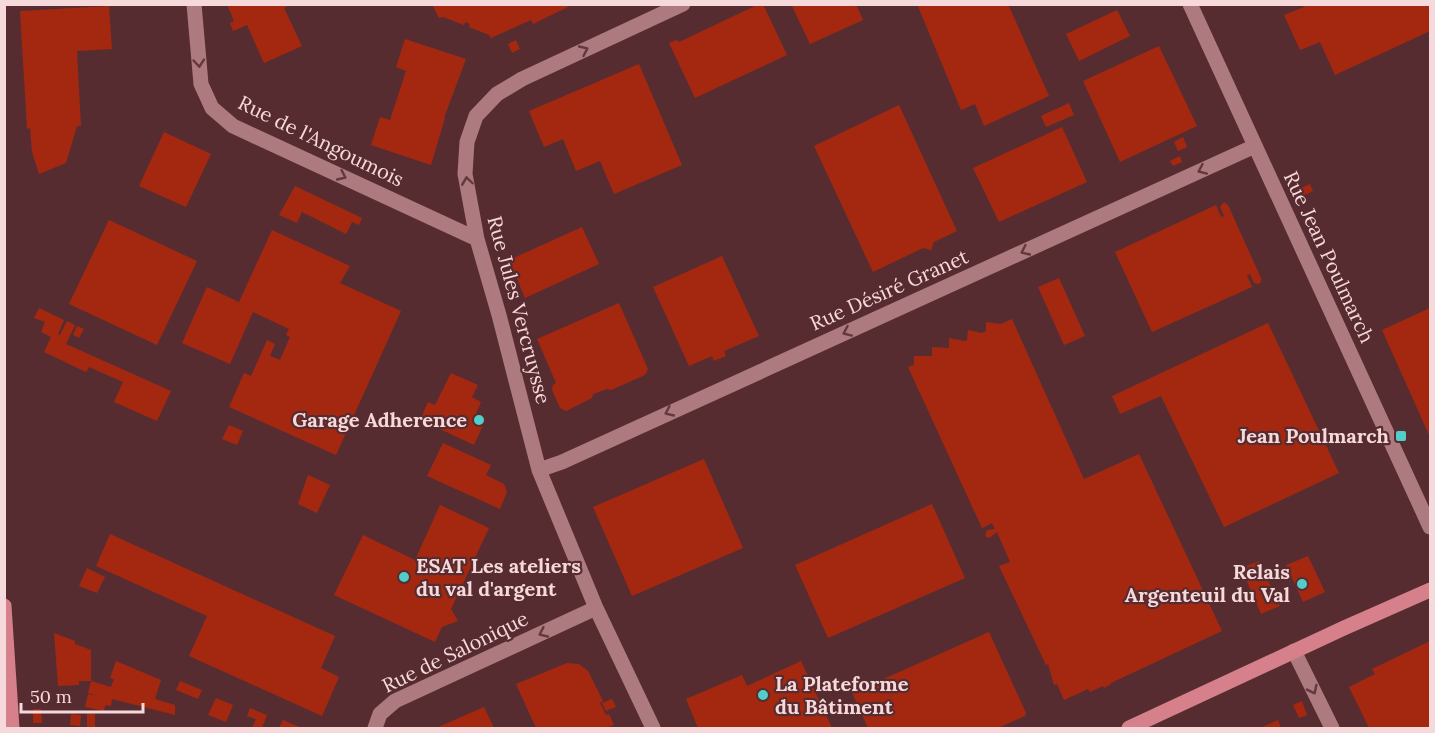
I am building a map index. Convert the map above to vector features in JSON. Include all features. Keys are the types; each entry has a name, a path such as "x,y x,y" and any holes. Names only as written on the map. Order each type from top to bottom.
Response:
{"main road":[{"path":"1129,729 1294,651 1431,590"},
{"path":"4,606 12,729"}],"street":[{"name":"Rue de l'Angoumois","path":"194,4 201,84 212,108 234,126 477,239"},
{"name":"Rue Jules Vercruysse","path":"653,729 596,608 539,470 477,239 465,174 467,142 476,116 497,94 522,79 683,4"},
{"name":"Rue Jean Poulmarch","path":"1190,4 1431,527"},
{"name":"Rue Désiré Granet","path":"539,470 562,462 1255,146"},
{"name":"Rue de Salonique","path":"375,729 380,714 395,701 596,608"},
{"path":"1294,651 1332,729"}],"building":[{"path":"227,4 292,4 284,8 302,46 264,63 247,25 233,31 230,23 234,21"},
{"path":"432,4 574,4 533,24 531,20 491,38 469,27 470,24 465,22 464,25 443,17 439,18"},
{"path":"763,4 787,55 695,98 669,43 677,40 679,42"},
{"path":"791,4 856,4 863,20 810,44"},
{"path":"917,4 1008,4 1049,96 984,126 975,104 961,110"},
{"path":"1303,4 1430,4 1430,31 1335,75 1320,42 1300,50 1284,15 1304,7"},
{"path":"109,6 112,49 77,51 81,126 77,126 66,163 39,174 32,152 30,128 27,129 20,11"},
{"path":"1117,10 1130,36 1079,61 1066,34"},
{"path":"405,39 466,59 444,118 431,165 371,145 380,117 390,120 406,71 396,67"},
{"path":"516,40 520,49 512,53 508,44"},
{"path":"1159,46 1197,126 1120,162 1083,81"},
{"path":"639,64 682,165 614,194 600,161 576,171 563,139 544,147 529,111"},
{"path":"1069,103 1074,115 1046,127 1041,116"},
{"path":"899,105 957,231 934,242 931,250 923,248 873,272 814,146"},
{"path":"1062,127 1087,182 999,222 973,168"},
{"path":"164,132 211,154 186,207 139,186"},
{"path":"1183,137 1187,147 1178,151 1174,142"},
{"path":"1180,156 1182,162 1173,166 1170,161"},
{"path":"1310,184 1313,191 1301,197 1297,190"},
{"path":"295,186 362,218 359,225 352,222 346,234 302,212 297,223 279,215"},
{"path":"1224,202 1228,205 1261,282 1254,283 1250,274 1247,275 1252,287 1152,332 1115,252 1216,205 1221,217 1224,216 1220,207"},
{"path":"109,220 197,261 157,345 69,304"},
{"path":"582,227 599,264 525,298 509,260"},
{"path":"272,230 350,266 340,283 401,311 336,455 229,407 244,373 251,376 267,340 275,344 270,356 280,360 290,337 286,335 289,329 253,312 230,364 182,343 207,287 239,302"},
{"path":"722,256 759,336 724,351 726,356 714,361 712,356 689,366 653,287"},
{"path":"1059,278 1085,336 1064,345 1038,287"},
{"path":"619,303 648,369 645,375 611,390 607,389 593,394 592,398 566,411 560,408 552,390 556,383 537,339"},
{"path":"39,308 64,320 58,334 60,335 67,321 75,325 66,344 171,391 157,421 114,402 123,382 89,367 86,372 44,352 51,337 41,332 45,322 34,318"},
{"path":"1430,308 1430,437 1382,330"},
{"path":"1012,319 1084,479 1139,454 1222,631 1104,688 1103,686 1090,692 1088,689 1064,700 1057,684 1054,685 1048,664 1046,665 999,566 1010,562 997,532 989,538 985,536 987,530 995,529 992,523 982,528 908,367 914,365 914,356 932,356 932,347 949,348 949,338 965,341 968,330 982,333 986,331 986,322 1001,324"},
{"path":"1268,323 1339,473 1224,527 1161,396 1120,414 1112,396"},
{"path":"77,326 84,329 79,338 73,335"},
{"path":"451,373 478,385 472,397 481,402 476,414 486,419 474,445 421,418 428,402 435,405"},
{"path":"229,425 243,431 237,445 222,439"},
{"path":"443,443 491,465 486,475 504,484 507,492 500,509 427,476"},
{"path":"704,459 743,548 632,596 593,507"},
{"path":"308,475 330,485 317,513 298,504"},
{"path":"932,504 965,578 828,638 795,565"},
{"name":"ESAT Les ateliers du val d'argent","path":"440,505 489,528 451,609 458,621 442,627 435,642 334,595 363,535 415,560"},
{"path":"110,534 335,636 321,668 339,677 322,716 189,656 207,616 96,566"},
{"path":"1308,556 1325,592 1303,602 1286,565"},
{"path":"1259,561 1280,606 1261,614 1241,568"},
{"path":"87,568 105,577 97,593 79,586"},
{"path":"989,632 1026,713 1025,716 998,728 868,728 852,693"},
{"path":"54,633 91,650 91,681 79,681 79,685 58,686"},
{"path":"1430,641 1430,728 1369,728 1349,687 1375,674 1372,669"},
{"path":"116,661 161,680 155,699 175,705 175,715 112,699 111,706 105,705 104,711 85,707 88,694 100,696 88,693 91,681 111,687 114,679 110,678"},
{"name":"La Plateforme du Bâtiment","path":"801,661 832,728 698,728 686,699 742,675 747,686"},
{"path":"567,663 579,664 588,671 603,701 600,703 614,725 605,728 536,728 516,684"},
{"path":"180,681 202,690 198,699 176,690"},
{"path":"216,698 233,705 226,722 208,715"},
{"path":"612,699 616,707 606,711 602,703"},
{"path":"1302,701 1307,715 1299,718 1293,705"},
{"path":"484,707 494,728 436,728"},
{"path":"250,708 267,715 262,728 252,728 256,719 247,716"},
{"path":"33,709 41,709 42,723 33,723"},
{"path":"87,712 95,714 95,728 87,728"},
{"path":"71,714 81,715 80,726 70,725"},
{"path":"283,720 302,728 279,728"},
{"path":"1278,720 1281,728 1260,728"}],"place":[{"name":"Garage Adherence","path":"479,420"},
{"name":"Jean Poulmarch","path":"1401,436"},
{"name":"ESAT Les ateliers du val d'argent","path":"404,577"},
{"name":"Relais Argenteuil du Val","path":"1302,584"},
{"name":"La Plateforme du Bâtiment","path":"763,695"}]}
